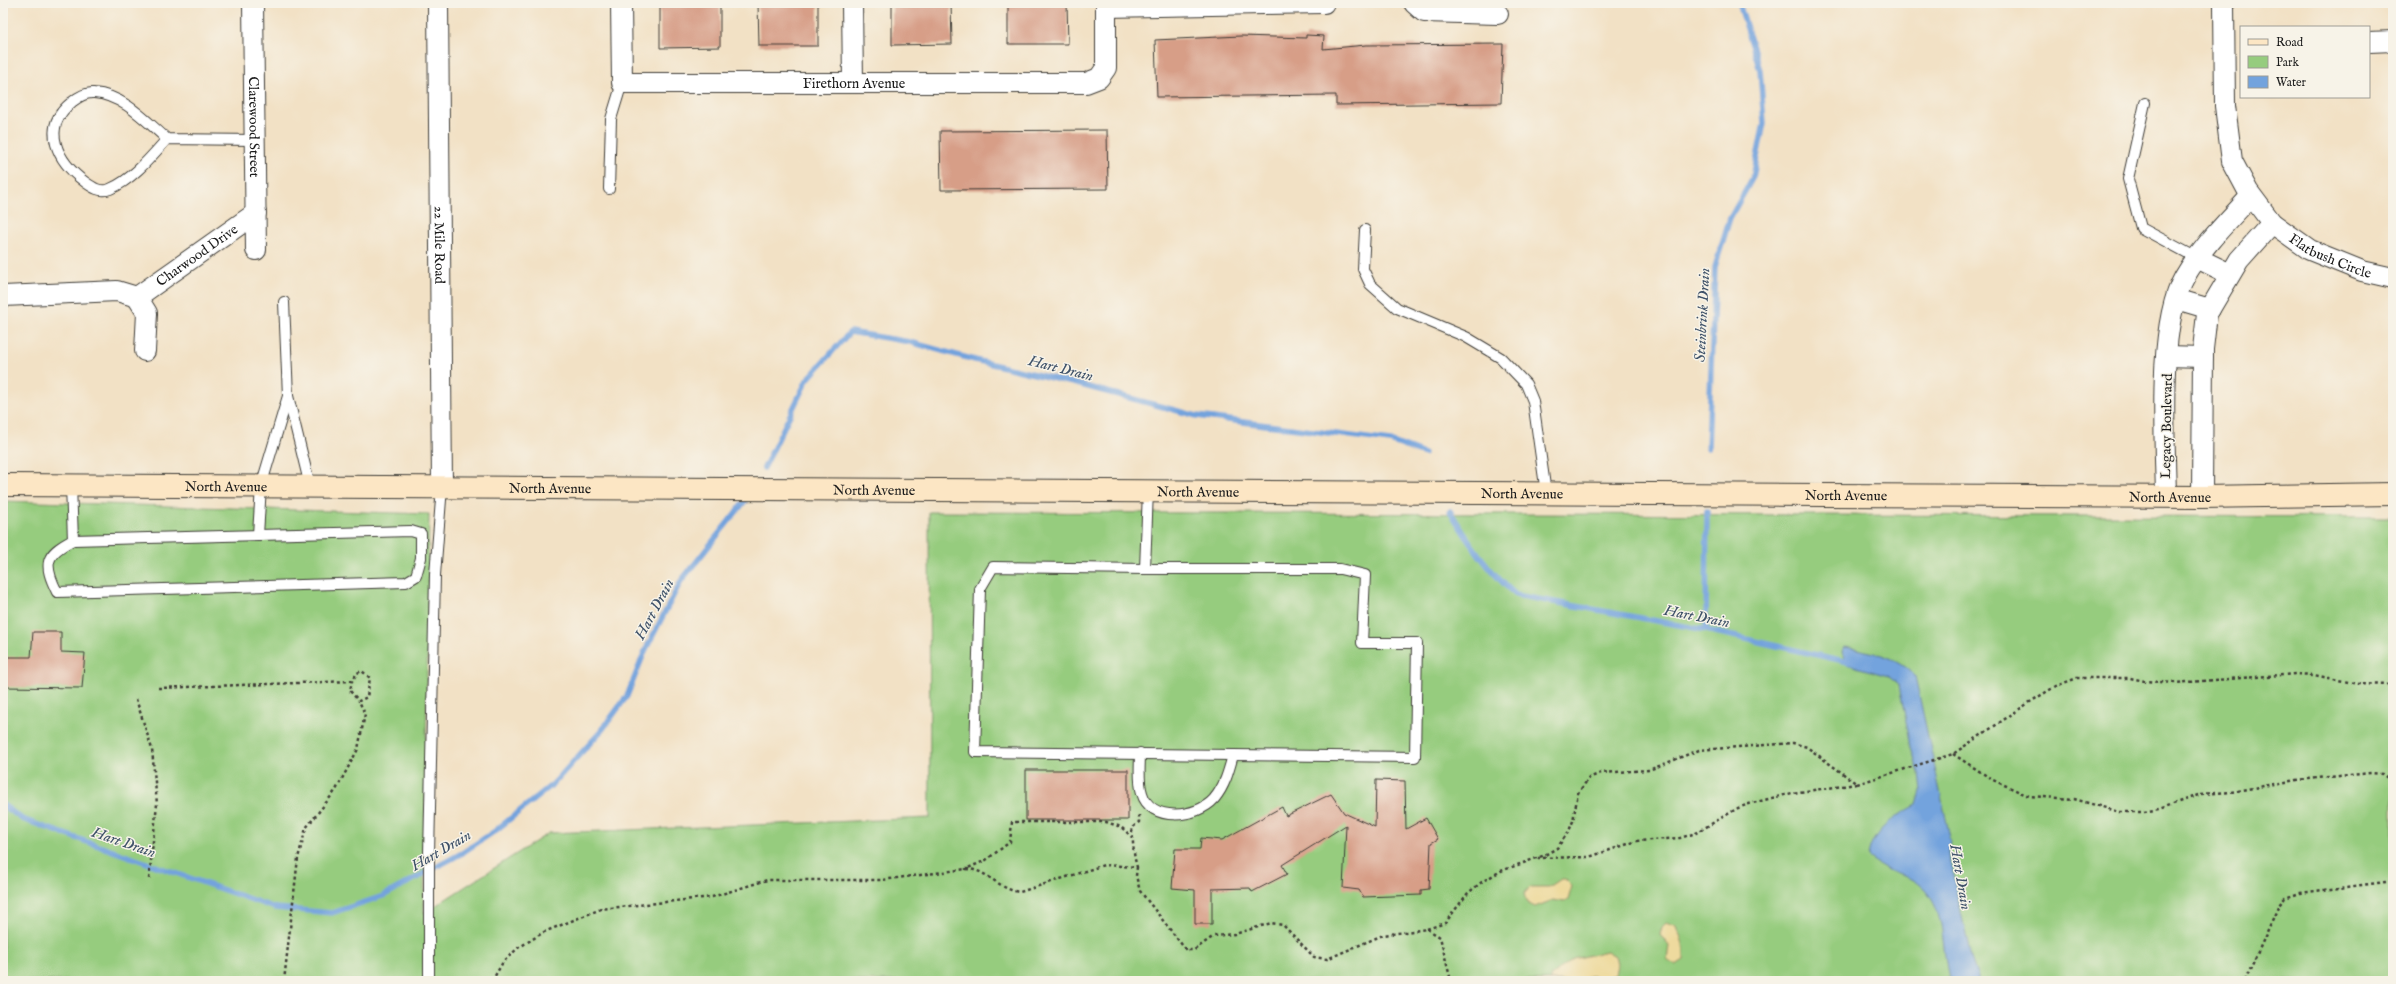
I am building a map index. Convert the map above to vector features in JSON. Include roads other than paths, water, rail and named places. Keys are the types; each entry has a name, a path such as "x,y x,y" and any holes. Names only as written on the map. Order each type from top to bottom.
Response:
{"street":[{"name":"Clarewood Street","path":"253,3 256,250"},
{"name":"22 Mile Road","path":"438,3 442,487"},
{"path":"621,3 622,83"},
{"path":"852,3 853,83"},
{"path":"1106,5 1324,3"},
{"path":"1414,3 1424,12 1498,14"},
{"path":"2202,497 2204,357 2208,314 2239,260 2272,223 2251,196 2232,161 2225,106 2233,46 2224,3"},
{"name":"Firethorn Avenue","path":"622,83 1086,83 1099,78 1106,68 1106,5"},
{"path":"2370,42 2393,41"},
{"name":"Legacy Boulevard","path":"2166,496 2165,400 2167,356 2172,311 2184,279 2197,258 2212,237 2251,196"},
{"name":"Charwood Drive","path":"137,297 256,213"},
{"name":"Flatbush Circle","path":"2272,223 2310,250 2362,271 2393,278"},
{"path":"2197,258 2230,274"},
{"path":"3,296 117,291 137,297 147,313 145,351"},
{"path":"2176,299 2210,309"},
{"name":"Legacy Boulevard","path":"2167,356 2204,357"},
{"name":"North Avenue","path":"3,485 1148,490 2202,497 2393,494"}],"lane":[{"path":"609,189 611,119 622,83"},
{"path":"167,140 144,164 121,182 109,190 95,190 70,170 60,154 54,143 55,123 68,105 86,93 94,92 116,100 131,108 167,140 255,140"},
{"path":"2145,103 2128,179 2140,228 2197,258"},
{"path":"1366,230 1363,269 1370,284 1397,308 1466,337 1501,358 1526,384 1533,401 1546,493"},
{"path":"284,302 288,396 310,486"},
{"path":"258,535 261,486 288,396"},
{"path":"71,485 72,540"},
{"path":"429,981 429,855 435,575 442,487"},
{"path":"1145,569 1148,490"},
{"path":"411,531 422,534 423,542 416,576 406,582 57,592 50,578 49,558 56,549 72,540 411,531"},
{"path":"993,566 1145,569 1340,569 1364,574 1362,643 1417,643 1415,757 975,752 980,589 993,566"},
{"path":"1140,753 1142,793 1147,803 1153,809 1162,813 1184,812 1204,808 1222,786 1233,755"}],"water":[{"path":"1845,647 1874,653 1892,659 1900,663 1915,676 1951,842 1949,851 1950,862 1971,958 1979,981 1950,981 1938,915 1934,903 1927,892 1915,881 1888,870 1868,857 1870,848 1879,832 1885,825 1900,814 1917,805 1921,791 1919,773 1911,747 1899,685 1888,676 1846,664 1842,651"}],"waterway":[{"name":"Steinbrink Drain","path":"1708,448 1715,267 1730,218 1753,177 1764,123 1760,70 1739,3"},
{"name":"Hart Drain","path":"764,468 807,380 850,332 910,342 975,360 1077,384 1197,416 1390,441 1424,454"},
{"name":"Hart Drain","path":"3,805 22,819 275,908 332,913 383,896 462,853 495,831 553,784 602,730 627,696 645,651 681,581 745,501"},
{"name":"Hart Drain","path":"1450,511 1480,556 1506,586 1516,595 1706,630 1853,663"},
{"name":"Steinbrink Drain","path":"1706,630 1707,511"}]}
